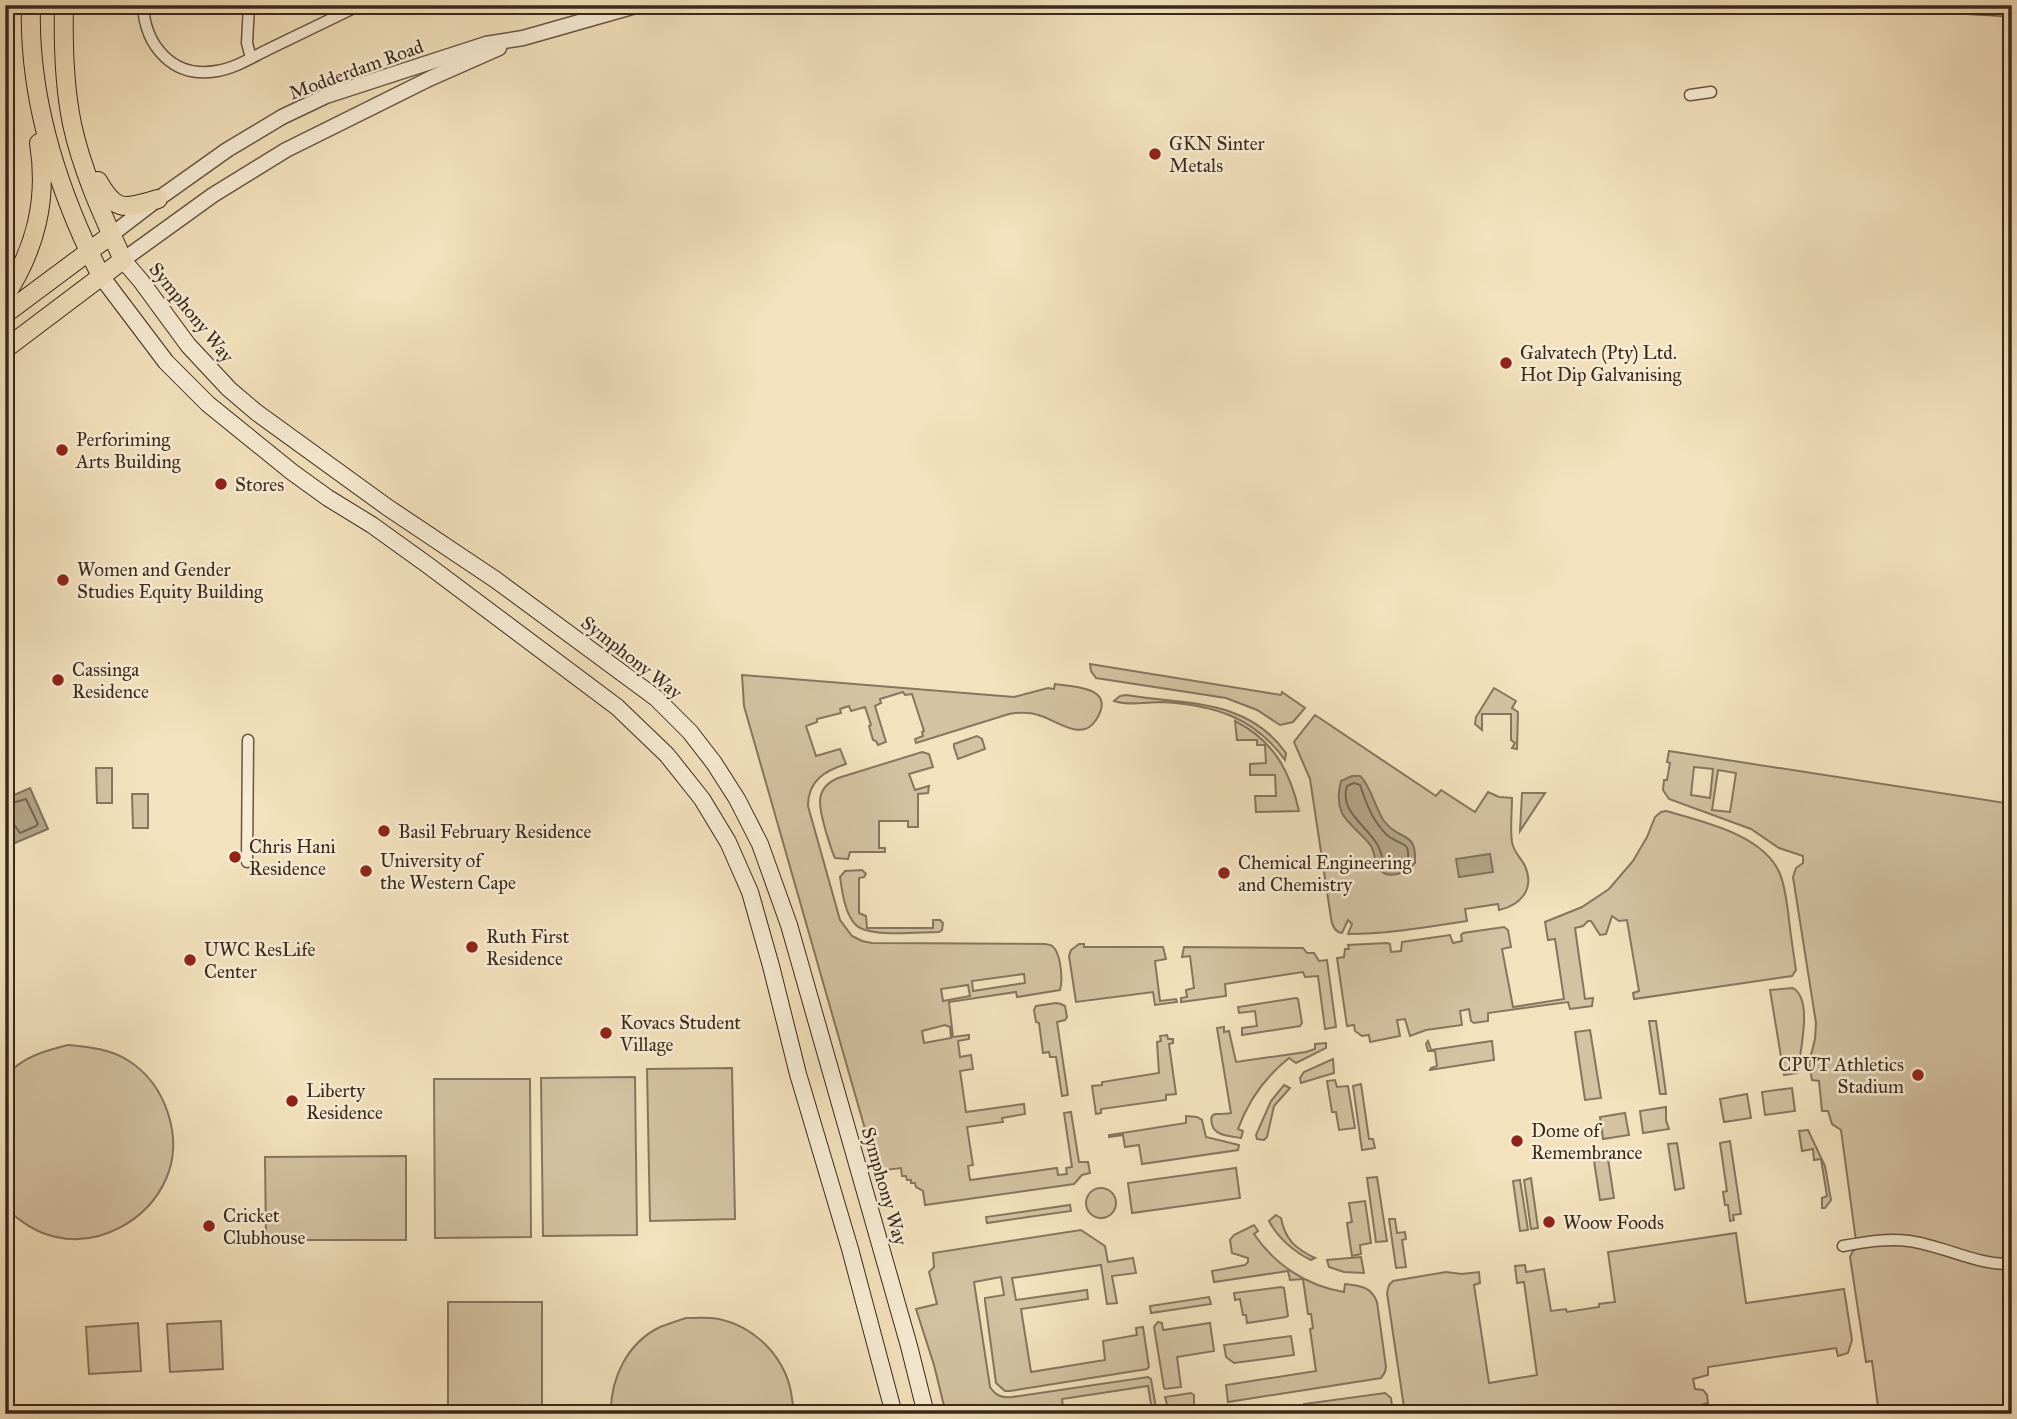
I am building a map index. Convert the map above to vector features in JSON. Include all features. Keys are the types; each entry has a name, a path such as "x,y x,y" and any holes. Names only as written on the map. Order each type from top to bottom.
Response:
{"main road":[{"path":"5,296 26,260 40,211 43,171 36,120 31,5"},
{"path":"5,349 123,260 90,182 72,123 64,61 64,5"},
{"path":"37,96 61,183 88,251 101,276 166,362 208,404 292,472 420,559 617,707 667,755 702,799 728,842 750,892 798,1074 850,1250 894,1414"},
{"path":"79,148 106,194 117,205 132,206 158,199"},
{"path":"5,314 111,235"},
{"name":"Symphony Way","path":"123,260 188,345 229,389 256,412 387,508 496,580 656,698 690,732 714,763 737,799 760,844 786,915 872,1213 926,1414"}],"street":[{"path":"143,5 148,34 155,46 163,56 194,72 227,69 343,9 360,5"},
{"path":"249,5 247,43 251,58"},
{"name":"Modderdam Road","path":"111,235 228,150 282,117 326,96 474,48 523,38 639,5"},
{"path":"1940,5 2012,9"},
{"name":"Modderdam Road","path":"123,260 206,200 286,150 420,83 523,38"},
{"path":"1690,95 1711,92"},
{"path":"247,862 248,740"},
{"path":"1843,1246 1906,1241 1977,1260 2012,1264"}],"shaded area":[{"path":"1090,664 1281,695 1282,692 1305,708 1293,722 1280,725 1257,710 1226,698 1096,678"},
{"path":"742,675 1014,697 1048,688 1054,689 1055,684 1082,688 1098,695 1101,709 1096,720 1090,726 1077,730 1033,714 1017,713 916,743 915,739 923,736 924,731 912,694 905,695 903,692 880,699 881,703 875,706 886,742 878,745 873,740 865,707 851,711 849,706 840,709 841,713 817,719 817,722 806,726 816,756 840,749 846,764 819,778 811,790 808,806 840,920 852,936 872,943 1045,944 1052,946 1057,953 1061,970 1060,990 1017,997 1016,992 949,1002 953,1037 969,1035 969,1039 958,1041 960,1057 971,1055 973,1069 960,1071 966,1112 1024,1104 1025,1114 1002,1118 1003,1122 967,1127 973,1165 968,1166 970,1180 1057,1168 1058,1175 1067,1174 1066,1168 1072,1167 1064,1113 1071,1112 1079,1162 1088,1162 1090,1173 1082,1175 1074,1184 925,1205 923,1191 916,1187 915,1183 911,1183 911,1180 907,1180 906,1176 902,1176 901,1168 877,1171 744,706","holes":["1024,974 1025,983 973,991 972,981","968,985 970,996 943,1001 941,989","945,1025 950,1027 951,1038 924,1043 922,1031"]},
{"path":"1494,688 1516,701 1512,708 1518,712 1517,749 1512,748 1515,743 1511,740 1511,714 1482,714 1482,730 1475,724 1476,717"},
{"path":"1126,695 1193,703 1234,713 1253,722 1270,735 1286,753 1285,760 1260,733 1231,716 1199,706 1114,701"},
{"path":"1315,715 1436,796 1441,790 1475,812 1488,792 1499,797 1512,798 1512,842 1528,874 1527,889 1520,900 1499,910 1498,904 1465,909 1467,921 1348,934 1352,924 1348,920 1342,933 1335,930 1331,921 1310,779 1294,742"},
{"path":"1235,721 1260,737 1278,758 1291,783 1299,811 1256,812 1255,796 1276,796 1275,775 1250,775 1250,764 1266,763 1265,745 1257,745 1257,740 1237,740"},
{"path":"977,736 982,739 985,749 958,759 954,744"},
{"path":"1669,751 2012,804 2012,1414 1879,1414 1872,1361 1866,1362 1850,1257 1857,1248 1841,1130 1832,1124 1828,1111 1822,1111 1819,1081 1812,1080 1809,1063 1816,1023 1793,877 1796,868 1803,863 1803,856 1779,848 1751,829 1669,799 1663,790 1670,763 1667,762","holes":["1694,767 1713,769 1710,798 1691,795","1718,770 1736,773 1730,812 1712,810"]},
{"path":"922,752 929,754 933,767 909,774 915,790 929,786 928,793 918,794 918,827 908,827 908,821 879,821 879,848 885,848 885,852 850,852 848,859 835,858 820,808 824,788 838,778"},
{"path":"96,768 112,768 112,803 97,803"},
{"path":"1522,793 1545,793 1520,831"},
{"path":"132,794 148,794 148,828 133,828"},
{"path":"1666,811 1731,832 1761,849 1772,861 1780,874 1785,892 1796,970 1792,976 1634,999 1633,993 1639,991 1627,920 1619,921 1612,916 1606,934 1600,935 1591,921 1575,928 1585,999 1593,998 1592,1006 1570,1009 1568,1002 1488,1013 1488,1021 1474,1023 1471,1021 1469,1009 1460,1011 1462,1025 1426,1030 1410,1036 1405,1019 1397,1020 1400,1036 1370,1042 1369,1035 1362,1036 1355,1031 1354,1025 1347,1026 1337,958 1344,957 1345,949 1349,949 1348,945 1387,943 1390,944 1391,952 1401,951 1402,942 1450,935 1453,943 1462,941 1463,933 1504,927 1508,930 1511,947 1502,949 1513,1007 1564,999 1555,939 1548,940 1545,922 1582,907 1609,889 1633,861 1655,817"},
{"path":"862,870 866,874 859,878 859,913 866,916 867,928 933,928 933,920 940,920 943,923 942,930 883,933 872,932 856,925 847,909 840,877 845,871"},
{"path":"1084,944 1084,947 1163,947 1166,959 1155,961 1160,1001 1176,999 1177,1002 1155,1005 1153,992 1076,1002 1069,956 1071,950"},
{"path":"1184,947 1303,948 1307,953 1314,953 1319,961 1327,960 1336,1027 1325,1029 1318,976 1305,977 1303,972 1225,984 1226,996 1181,1002 1181,998 1187,997 1186,990 1194,988 1190,956 1182,957"},
{"path":"1793,988 1803,1004 1804,1028 1798,1073 1784,1075 1770,990"},
{"path":"1296,998 1302,1023 1300,1026 1242,1035 1242,1028 1257,1026 1255,1011 1239,1013 1238,1007"},
{"path":"1056,1003 1065,1006 1067,1017 1057,1022 1068,1095 1062,1096 1056,1057 1050,1057 1049,1052 1043,1053 1039,1023 1036,1022 1034,1010 1036,1006"},
{"path":"1649,1021 1656,1021 1666,1094 1660,1094"},
{"path":"1224,1027 1224,1032 1229,1031 1236,1062 1306,1052 1315,1049 1315,1044 1326,1043 1326,1048 1296,1063 1289,1058 1272,1073 1242,1118 1238,1129 1243,1131 1241,1138 1219,1133 1213,1128 1211,1121 1215,1114 1231,1113 1217,1028"},
{"path":"1590,1030 1601,1098 1585,1100 1575,1032"},
{"path":"1167,1035 1168,1039 1173,1039 1173,1043 1169,1044 1176,1094 1166,1095 1166,1100 1101,1109 1101,1113 1096,1114 1092,1086 1159,1073 1157,1042 1161,1041 1160,1036"},
{"path":"1428,1041 1431,1050 1492,1041 1494,1060 1430,1070 1437,1066 1435,1051 1428,1051"},
{"path":"68,1045 107,1051 129,1061 142,1071 162,1098 172,1130 171,1163 158,1194 135,1218 121,1227 89,1238 73,1239 42,1233 5,1208 5,1077 26,1060 42,1052"},
{"path":"1333,1059 1334,1073 1301,1083 1300,1078 1304,1072"},
{"path":"732,1068 735,1219 650,1221 647,1069"},
{"path":"635,1077 637,1235 543,1236 541,1078"},
{"path":"434,1079 530,1079 531,1237 435,1238"},
{"path":"1335,1080 1337,1087 1348,1086 1355,1128 1339,1130 1336,1112 1332,1112 1327,1081"},
{"path":"1361,1084 1369,1139 1373,1139 1375,1148 1362,1150 1353,1086"},
{"path":"1284,1085 1290,1088 1274,1106 1267,1137 1264,1140 1257,1139 1256,1135 1271,1101"},
{"path":"1792,1088 1795,1111 1765,1115 1762,1092"},
{"path":"1747,1094 1751,1118 1724,1122 1720,1099"},
{"path":"1666,1107 1669,1129 1643,1133 1640,1111"},
{"path":"1625,1113 1629,1135 1603,1139 1600,1117"},
{"path":"1186,1116 1202,1120 1206,1137 1239,1145 1238,1150 1142,1164 1139,1145 1125,1147 1123,1135 1109,1137 1186,1123"},
{"path":"1808,1130 1825,1166 1831,1200 1825,1208 1822,1208 1822,1198 1827,1196 1821,1159 1814,1160 1813,1149 1802,1151 1799,1131"},
{"path":"1730,1141 1741,1214 1733,1215 1734,1220 1730,1221 1723,1192 1727,1191 1720,1143"},
{"path":"1677,1143 1684,1188 1675,1190 1668,1144"},
{"path":"406,1156 406,1240 266,1240 265,1157"},
{"path":"1608,1159 1614,1198 1600,1200 1594,1161"},
{"path":"1236,1168 1240,1198 1132,1213 1128,1183"},
{"path":"1377,1177 1387,1241 1376,1242 1367,1178"},
{"path":"1531,1178 1538,1228 1531,1229 1524,1180"},
{"path":"1520,1180 1528,1230 1520,1231 1513,1181"},
{"path":"1101,1188 1111,1193 1116,1203 1111,1213 1101,1218 1091,1213 1086,1203 1091,1193"},
{"path":"1365,1201 1371,1243 1360,1245 1361,1254 1352,1256 1347,1223 1352,1222 1349,1203"},
{"path":"1070,1205 1071,1211 987,1223 986,1217"},
{"path":"1276,1215 1281,1218 1292,1243 1315,1258 1311,1260 1305,1257 1282,1239 1269,1221"},
{"path":"1389,1219 1395,1219 1397,1233 1405,1232 1406,1239 1402,1240 1406,1267 1396,1268"},
{"path":"1254,1225 1258,1231 1254,1234 1262,1245 1282,1264 1305,1279 1344,1292 1345,1284 1360,1286 1372,1293 1377,1302 1386,1367 1381,1378 1228,1402 1226,1385 1316,1371 1310,1329 1313,1328 1303,1279 1290,1280 1288,1271 1214,1282 1212,1271 1245,1265 1248,1262 1248,1258 1232,1253 1230,1240 1234,1235"},
{"path":"1081,1230 1105,1246 1108,1262 1133,1258 1136,1273 1112,1276 1117,1303 1107,1304 1101,1265 1012,1278 1016,1300 1087,1290 1088,1299 1021,1309 1031,1372 1105,1360 1103,1341 1137,1335 1136,1328 1143,1327 1149,1367 1005,1391 996,1383 985,1301 985,1298 1004,1295 1001,1277 974,1282 990,1387 1002,1397 1008,1397 1148,1377 1151,1379 1157,1414 1134,1414 1152,1410 1148,1386 1062,1399 1064,1414 946,1414 916,1309 937,1304 929,1272 934,1267 933,1253"},
{"path":"1736,1233 1746,1303 1844,1289 1852,1340 1848,1353 1838,1356 1836,1348 1708,1367 1708,1375 1693,1379 1695,1389 1703,1390 1707,1395 1708,1403 1700,1405 1701,1414 1405,1414 1387,1293 1393,1281 1446,1272 1479,1272 1480,1283 1474,1285 1489,1383 1537,1375 1524,1282 1517,1283 1515,1266 1525,1265 1526,1272 1544,1269 1551,1311 1566,1309 1567,1312 1615,1302 1608,1252"},
{"path":"1361,1257 1364,1273 1344,1272 1329,1267 1327,1260"},
{"path":"1284,1288 1288,1316 1247,1323 1240,1299 1235,1300 1234,1293"},
{"path":"1209,1297 1211,1304 1151,1313 1150,1306"},
{"path":"448,1302 542,1302 542,1414 448,1414"},
{"path":"686,1318 715,1318 732,1323 756,1336 775,1355 782,1367 791,1392 793,1414 611,1414 617,1375 630,1352 648,1334"},
{"path":"221,1321 223,1369 170,1372 167,1324"},
{"path":"1158,1322 1162,1323 1163,1330 1210,1323 1214,1351 1177,1357 1181,1387 1164,1388 1154,1327"},
{"path":"138,1323 141,1371 89,1374 86,1327"},
{"path":"1291,1336 1294,1355 1234,1363 1226,1357 1224,1345"},
{"path":"1191,1393 1194,1395 1194,1407 1172,1411 1168,1408 1165,1397"},
{"path":"1385,1393 1391,1398 1393,1414 1306,1414 1304,1404"}],"water":[{"path":"1360,776 1364,780 1384,821 1413,845 1415,863 1405,871 1394,875 1382,872 1371,846 1342,813 1339,805 1341,781"},
{"path":"30,788 48,829 15,843 5,821 5,799"},
{"path":"1490,854 1493,872 1459,877 1456,859"}],"place":[{"name":"GKN Sinter Metals","path":"1155,154"},
{"name":"Galvatech (Pty) Ltd. Hot Dip Galvanising","path":"1506,363"},
{"name":"Perforiming Arts Building","path":"62,450"},
{"name":"Stores","path":"221,484"},
{"name":"Women and Gender Studies Equity Building","path":"63,580"},
{"name":"Cassinga Residence","path":"58,680"},
{"name":"Basil February Residence","path":"384,831"},
{"name":"Chris Hani Residence","path":"235,857"},
{"name":"University of the Western Cape","path":"366,871"},
{"name":"Chemical Engineering and Chemistry","path":"1224,873"},
{"name":"Ruth First Residence","path":"472,947"},
{"name":"UWC ResLife Center","path":"190,960"},
{"name":"Kovacs Student Village","path":"606,1033"},
{"name":"CPUT Athletics Stadium","path":"1918,1075"},
{"name":"Liberty Residence","path":"292,1101"},
{"name":"Dome of Remembrance","path":"1517,1141"},
{"name":"Woow Foods","path":"1549,1222"},
{"name":"Cricket Clubhouse","path":"209,1226"}]}
